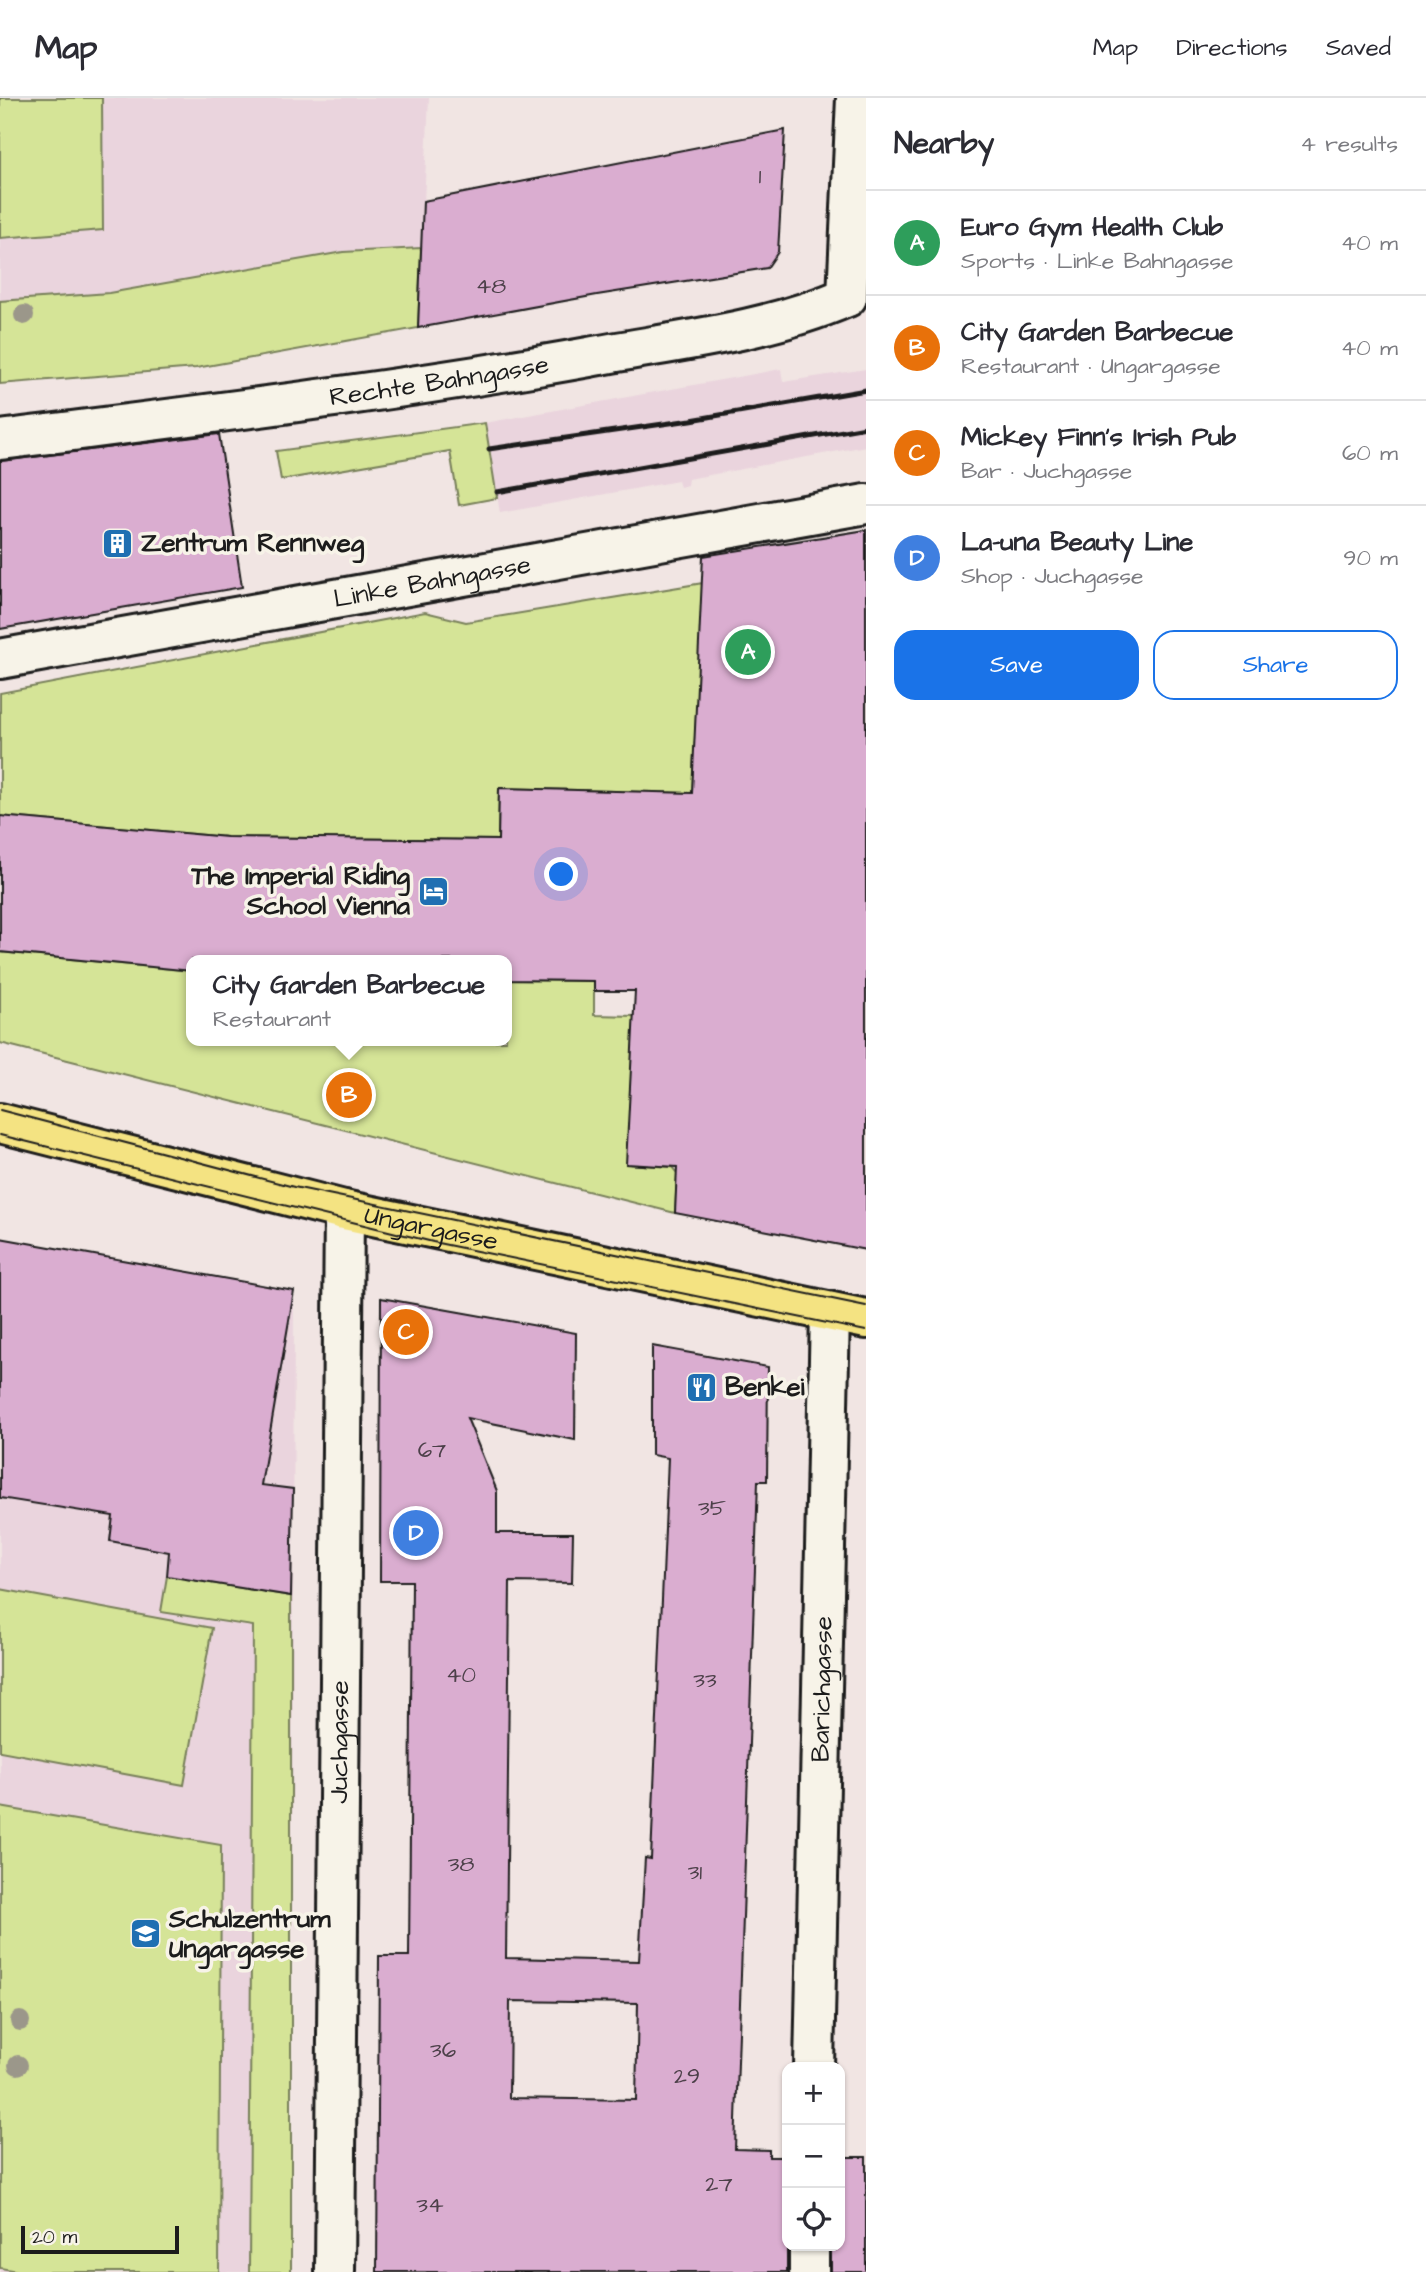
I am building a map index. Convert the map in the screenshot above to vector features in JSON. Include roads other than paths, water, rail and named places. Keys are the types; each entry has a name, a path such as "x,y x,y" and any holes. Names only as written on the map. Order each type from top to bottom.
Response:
{"main road":[{"name":"Ungargasse","path":"0,1123 344,1210 848,1316"}],"street":[{"path":"856,98 857,304"},
{"name":"Rechte Bahngasse","path":"0,440 453,381 745,329 857,304"},
{"name":"Linke Bahngasse","path":"0,659 866,504"},
{"name":"Juchgasse","path":"335,2272 344,1210"},
{"name":"Barichgasse","path":"814,2062 848,1316"},
{"path":"809,2251 809,2272"}],"tram line":[{"path":"0,1110 294,1187 866,1306"},
{"path":"0,1135 433,1242 866,1331"}],"railway":[{"path":"489,449 691,420 866,390"},
{"path":"497,492 866,427"}],"place":[{"name":"Zentrum Rennweg","path":"118,543"},
{"name":"Euro Gym Health Club","path":"748,652"},
{"name":"The Imperial Riding School Vienna","path":"433,891"},
{"name":"City Garden Barbecue","path":"349,1095"},
{"name":"Mickey Finn's Irish Pub","path":"406,1332"},
{"name":"Benkei","path":"702,1387"},
{"name":"La-una Beauty Line","path":"416,1533"},
{"name":"Schulzentrum Ungargasse","path":"146,1934"}]}
